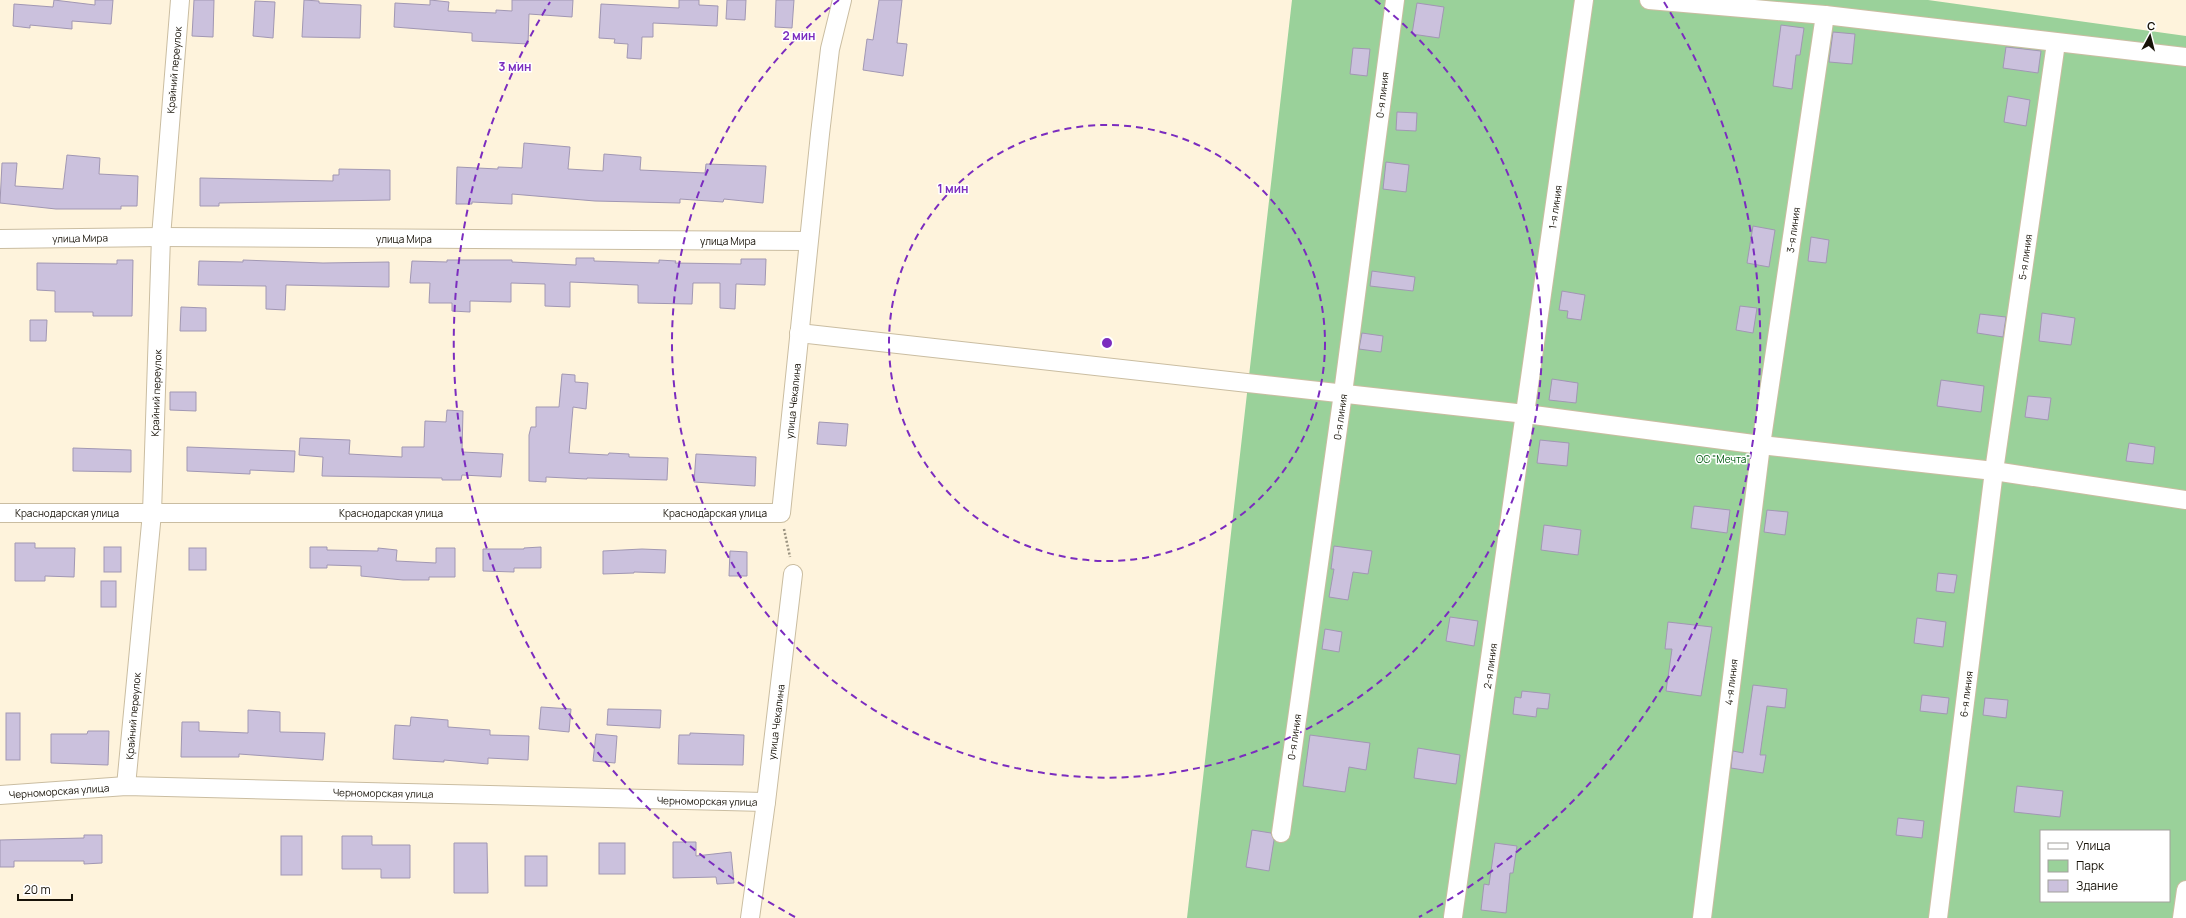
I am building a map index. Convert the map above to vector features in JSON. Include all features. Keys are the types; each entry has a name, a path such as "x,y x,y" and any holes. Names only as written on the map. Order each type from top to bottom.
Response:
{"street":[{"name":"Крайний переулок","path":"126,786 152,513 161,237 180,0"},
{"name":"улица Чекалина","path":"781,513 808,241 830,49 842,0"},
{"name":"0-я линия","path":"1281,833 1343,393 1395,0"},
{"name":"1-я линия","path":"1526,414 1584,0"},
{"path":"1649,0 1825,15 2186,57"},
{"name":"3-я линия","path":"1761,445 1825,15"},
{"name":"5-я линия","path":"1994,471 2056,42"},
{"name":"улица Мира","path":"0,239 161,237 808,241"},
{"path":"799,333 1526,414 1761,445 1994,471 2186,500"},
{"name":"2-я линия","path":"1453,917 1526,414"},
{"name":"4-я линия","path":"1702,918 1761,445"},
{"name":"6-я линия","path":"1938,918 1994,471"},
{"name":"Краснодарская улица","path":"0,513 781,513"},
{"name":"улица Чекалина","path":"750,918 766,802 793,574"},
{"name":"Черноморская улица","path":"0,795 126,786 766,802"},
{"path":"2182,918 2186,890"}],"path":[{"path":"781,513 793,574"}],"green space":[{"name":"ОС \"Мечта\"","path":"1292,0 1928,0 2186,36 2186,918 1187,918"}],"building":[{"path":"54,0 95,5 95,0 113,0 111,24 72,21 72,29 30,25 30,28 13,26 14,4 53,7"},
{"path":"194,0 214,0 213,37 192,36"},
{"path":"304,0 319,1 319,3 361,5 360,38 302,37"},
{"path":"430,0 449,2 448,11 496,13 496,10 512,11 512,0 573,0 572,17 529,14 528,44 472,41 472,33 394,27 395,3 430,5"},
{"path":"679,0 699,0 699,5 718,6 717,26 653,23 653,37 642,37 641,59 627,58 628,44 614,43 615,39 599,38 601,4 679,8"},
{"path":"727,0 746,0 745,20 726,19"},
{"path":"776,0 794,0 792,28 775,27"},
{"path":"879,0 902,0 897,43 907,44 903,76 863,70 867,39 873,40"},
{"path":"255,1 275,2 273,38 253,36"},
{"path":"1417,3 1444,7 1439,38 1412,34"},
{"path":"1781,25 1804,28 1800,55 1796,55 1792,89 1773,86"},
{"path":"1833,32 1855,34 1852,64 1829,62"},
{"path":"2006,47 2041,51 2038,73 2003,68"},
{"path":"1353,48 1370,49 1367,76 1350,74"},
{"path":"2008,96 2030,100 2026,126 2004,122"},
{"path":"1397,112 1417,113 1416,131 1396,130"},
{"path":"524,143 570,147 568,169 603,171 604,154 641,157 640,170 705,173 706,164 766,166 763,203 724,199 723,202 680,199 680,203 595,201 512,194 512,204 472,202 472,204 456,204 457,167 498,169 498,167 522,168"},
{"path":"67,155 100,158 99,174 138,176 137,206 121,206 121,209 56,209 0,203 2,163 17,163 15,186 63,189"},
{"path":"1386,162 1409,165 1406,192 1383,189"},
{"path":"339,169 390,170 390,200 219,203 219,206 200,206 200,178 333,181 333,175 339,175"},
{"path":"1753,226 1775,230 1769,267 1747,263"},
{"path":"1811,237 1829,240 1826,263 1808,261"},
{"path":"576,258 594,258 594,261 659,263 659,260 676,261 675,263 741,264 741,259 766,259 765,285 736,284 735,309 720,308 720,283 693,283 692,304 638,303 638,285 570,282 570,307 545,306 545,284 511,283 511,302 470,301 470,312 452,311 452,303 429,303 430,283 410,283 412,261 447,262 447,260 512,260 512,262 576,265"},
{"path":"117,260 133,260 132,316 93,316 93,312 55,312 55,291 37,290 37,263 117,264"},
{"path":"243,260 323,263 389,262 389,287 286,285 285,310 266,309 266,286 198,285 199,261 243,262"},
{"path":"1372,271 1415,277 1413,291 1370,286"},
{"path":"1562,291 1585,295 1581,320 1567,318 1568,311 1559,310"},
{"path":"1740,306 1757,308 1753,333 1736,330"},
{"path":"181,307 206,308 206,331 180,331"},
{"path":"2042,313 2075,318 2071,345 2039,341"},
{"path":"1980,314 2006,317 2003,337 1977,333"},
{"path":"30,320 47,320 46,341 30,341"},
{"path":"1362,333 1383,336 1381,352 1359,349"},
{"path":"562,374 575,375 575,382 588,383 586,409 573,407 569,453 608,455 609,453 629,454 629,457 668,458 667,480 546,477 546,482 529,481 529,435 531,427 536,427 536,407 559,407"},
{"path":"1552,379 1578,383 1576,403 1549,400"},
{"path":"1941,380 1984,386 1981,412 1937,406"},
{"path":"170,392 196,392 196,411 170,410"},
{"path":"2028,396 2051,398 2048,420 2025,417"},
{"path":"447,410 463,411 462,452 503,454 501,477 462,475 461,480 442,480 442,478 322,476 323,457 299,455 300,438 350,440 349,454 402,457 402,447 424,447 425,421 446,422"},
{"path":"819,422 848,424 846,446 817,444"},
{"path":"1540,440 1569,443 1567,466 1537,463"},
{"path":"2129,443 2155,447 2153,464 2126,461"},
{"path":"187,447 295,451 294,472 250,470 250,474 187,471"},
{"path":"73,448 131,450 131,472 73,471"},
{"path":"696,454 756,457 755,486 694,482"},
{"path":"1694,506 1730,510 1727,533 1691,528"},
{"path":"1767,510 1788,512 1785,535 1764,532"},
{"path":"1544,525 1581,530 1578,555 1541,550"},
{"path":"15,543 35,543 35,548 75,548 74,577 45,576 45,581 15,581"},
{"path":"1334,546 1372,551 1368,574 1353,572 1348,600 1329,597 1334,569 1331,569"},
{"path":"104,547 121,547 121,572 104,572"},
{"path":"310,547 327,547 327,550 378,551 378,548 397,550 396,561 436,563 436,548 455,548 455,577 429,577 429,580 403,580 361,576 361,566 327,565 327,568 310,568"},
{"path":"541,547 541,568 514,568 514,572 483,571 483,549 524,549"},
{"path":"189,548 206,548 206,570 189,570"},
{"path":"642,549 666,550 665,573 634,572 603,574 603,551"},
{"path":"730,551 747,552 747,576 729,576"},
{"path":"1938,573 1957,575 1954,593 1936,591"},
{"path":"101,581 116,581 116,607 101,607"},
{"path":"1450,617 1478,621 1474,646 1446,641"},
{"path":"1917,618 1946,622 1943,647 1914,643"},
{"path":"1668,622 1712,627 1701,696 1666,691 1672,649 1665,649"},
{"path":"1325,629 1342,632 1339,652 1322,649"},
{"path":"1753,685 1787,689 1785,708 1767,706 1760,755 1766,755 1763,773 1731,768 1733,751 1743,753"},
{"path":"1522,691 1550,694 1548,709 1537,708 1536,717 1513,714 1515,697 1521,698"},
{"path":"1922,695 1949,698 1947,714 1920,711"},
{"path":"1985,698 2008,700 2006,718 1983,715"},
{"path":"541,707 571,709 569,732 539,729"},
{"path":"608,709 661,710 660,728 607,725"},
{"path":"248,710 280,712 280,732 325,733 323,760 239,754 239,757 181,757 182,722 199,722 199,731 248,733"},
{"path":"6,713 20,713 20,760 6,760"},
{"path":"411,717 448,720 448,727 490,730 490,735 529,736 528,760 488,758 488,764 444,760 444,762 393,759 395,725 410,726"},
{"path":"88,731 109,731 108,765 51,763 51,734 87,734"},
{"path":"690,733 744,735 743,765 678,764 679,735 690,735"},
{"path":"596,734 617,736 615,763 593,761"},
{"path":"1310,735 1370,743 1366,770 1349,767 1345,792 1303,786"},
{"path":"1418,748 1460,755 1456,784 1414,778"},
{"path":"2017,786 2063,791 2060,817 2014,812"},
{"path":"1898,818 1924,821 1922,838 1896,835"},
{"path":"1252,830 1271,833 1274,840 1269,871 1246,867"},
{"path":"84,835 102,835 102,863 84,864 84,861 14,861 14,867 0,867 0,840 84,838"},
{"path":"281,836 302,836 302,875 281,875"},
{"path":"342,836 372,836 372,845 410,845 410,878 381,878 381,869 342,869"},
{"path":"673,842 696,842 696,856 731,852 734,883 717,884 716,877 673,878"},
{"path":"454,843 487,843 488,893 454,893"},
{"path":"599,843 625,843 625,874 599,874"},
{"path":"1495,843 1517,846 1513,873 1510,873 1506,913 1481,910 1484,884 1489,885"},
{"path":"525,856 547,856 547,886 525,886"}]}
